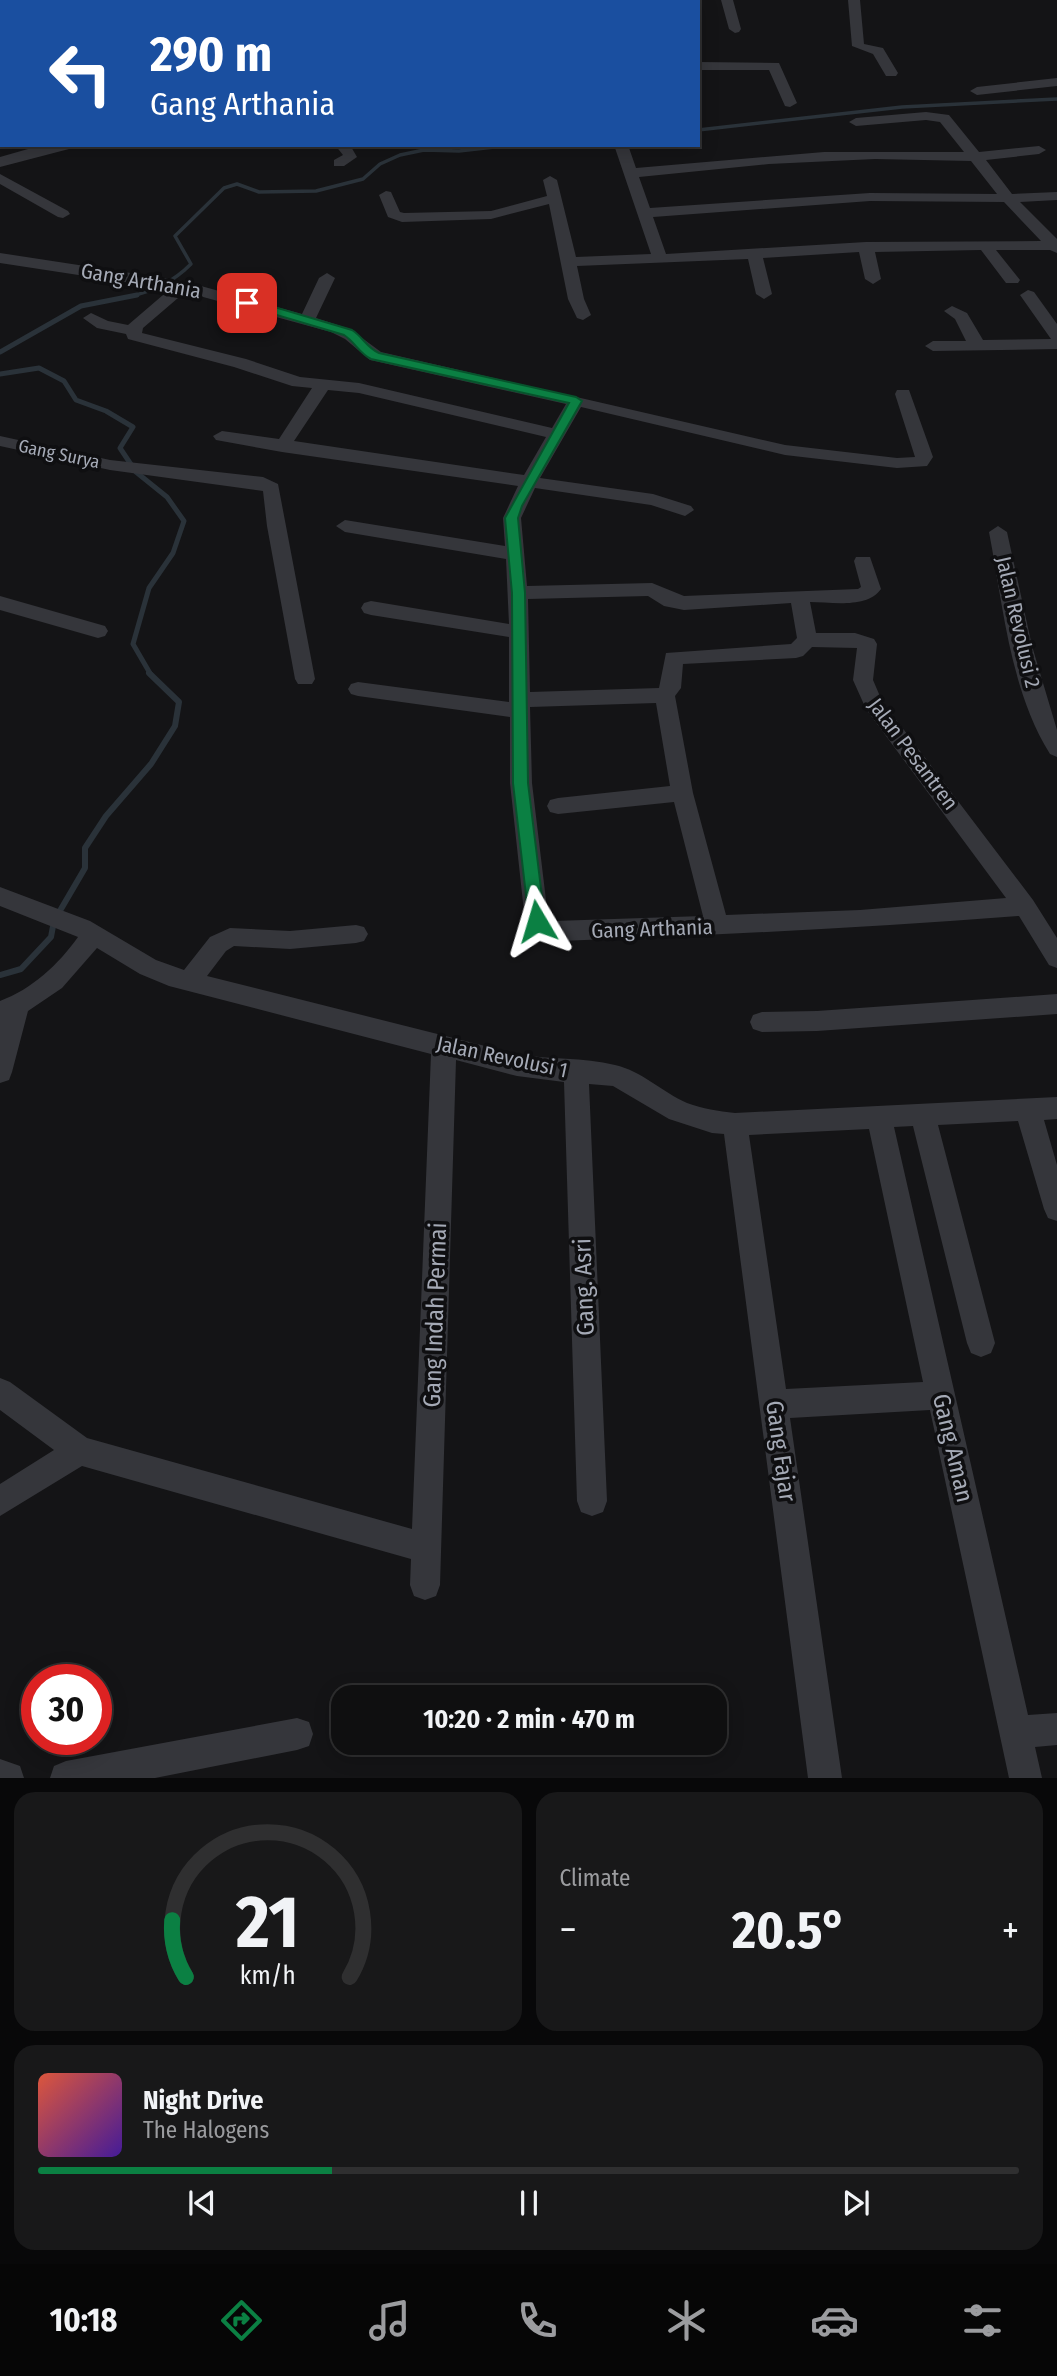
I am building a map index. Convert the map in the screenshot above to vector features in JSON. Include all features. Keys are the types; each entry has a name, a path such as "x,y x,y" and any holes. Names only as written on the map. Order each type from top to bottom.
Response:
{"street":[{"path":"727,0 735,29"},
{"path":"854,0 858,46 878,51 891,73"},
{"path":"700,66 774,66 790,103"},
{"path":"977,91 1057,82"},
{"path":"856,121 926,116 944,118 1010,200 1056,246"},
{"path":"0,162 56,147"},
{"path":"339,163 350,157 344,147"},
{"path":"622,147 660,259"},
{"path":"632,173 816,156 1018,155 1039,150"},
{"path":"0,178 63,214"},
{"path":"550,180 576,299 583,315"},
{"path":"386,195 392,205 393,214 402,218 491,215 555,198"},
{"path":"645,213 721,210 869,197 1010,200 1057,196"},
{"path":"985,246 1012,280"},
{"path":"569,262 866,247 1056,246"},
{"path":"866,247 873,279"},
{"path":"754,254 764,294"},
{"name":"Gang Arthania","path":"0,258 173,284 308,319 348,333 356,337 364,351 376,356 576,401 529,482 512,518 519,593 521,783 537,921 546,928 559,932 717,926 860,919 1025,906"},
{"path":"308,319 327,278"},
{"path":"132,331 173,284"},
{"path":"1028,295 1057,335"},
{"path":"952,311 961,316 977,345"},
{"path":"91,318 103,325 132,331"},
{"path":"132,331 134,336 140,339 240,363 285,379 359,388 556,435"},
{"path":"933,346 1057,344"},
{"path":"282,447 323,384"},
{"path":"576,401 785,450 897,463 921,461 925,457 903,394"},
{"path":"222,436 653,500 685,510"},
{"name":"Gang Surya","path":"0,441 125,467"},
{"path":"125,467 264,483 272,488 276,526 305,679"},
{"path":"345,526 515,554"},
{"name":"Jalan Revolusi 2","path":"998,532 1035,695 1046,730 1057,749"},
{"path":"519,593 652,589 671,601 684,603 848,596 871,589 863,561"},
{"path":"358,689 521,705 665,695 671,688 673,658 796,651 807,640 799,596"},
{"path":"0,603 98,631"},
{"path":"371,608 456,624 520,632"},
{"name":"Jalan Pesantren","path":"807,640 855,640 867,643 863,680 873,704 1025,906"},
{"path":"665,695 682,793 717,926"},
{"path":"558,807 682,793"},
{"name":"Jalan Revolusi 1","path":"10,899 88,931 148,967 189,981 517,1065 614,1075 646,1090 678,1111 712,1122 735,1124 1057,1108"},
{"path":"1025,906 1057,958"},
{"path":"0,1072 8,1008 34,996 67,969 88,931"},
{"path":"189,981 218,944 230,937 290,940 356,934"},
{"path":"762,1022 1057,1004"},
{"name":"Gang Indah Permai","path":"425,1585 444,1046"},
{"name":"Gang. Asri","path":"576,1073 592,1502"},
{"path":"1028,1110 1057,1209"},
{"path":"923,1116 981,1343"},
{"name":"Gang Aman","path":"879,1118 1026,1777"},
{"name":"Gang Fajar","path":"735,1124 825,1777"},
{"path":"0,1392 80,1451 426,1548"},
{"path":"775,1404 941,1395"},
{"path":"0,1502 80,1451"},
{"path":"1016,1732 1057,1729"},
{"path":"66,1777 296,1734"},
{"path":"0,1776 8,1777"}],"waterway":[{"path":"700,130 902,107 1057,99"},
{"path":"131,296 162,285 191,264 175,236 224,188 237,184 259,192 316,191 363,179 380,164 400,155 424,150 459,151 495,147"},
{"path":"131,296 137,295"},
{"path":"0,352 81,306 131,296"},
{"path":"0,374 39,368 64,381 76,400 106,411 133,427 120,448 136,472 167,497 184,521 173,553 149,588 133,644 151,675"},
{"path":"0,975 21,969 51,937 54,921 85,868 85,848 106,816 151,764 175,726 179,702 151,675"}],"route":[{"path":"247,303 348,333 356,337 364,351 376,356 576,401 516,506 512,518 519,593 521,783 537,921"}]}
